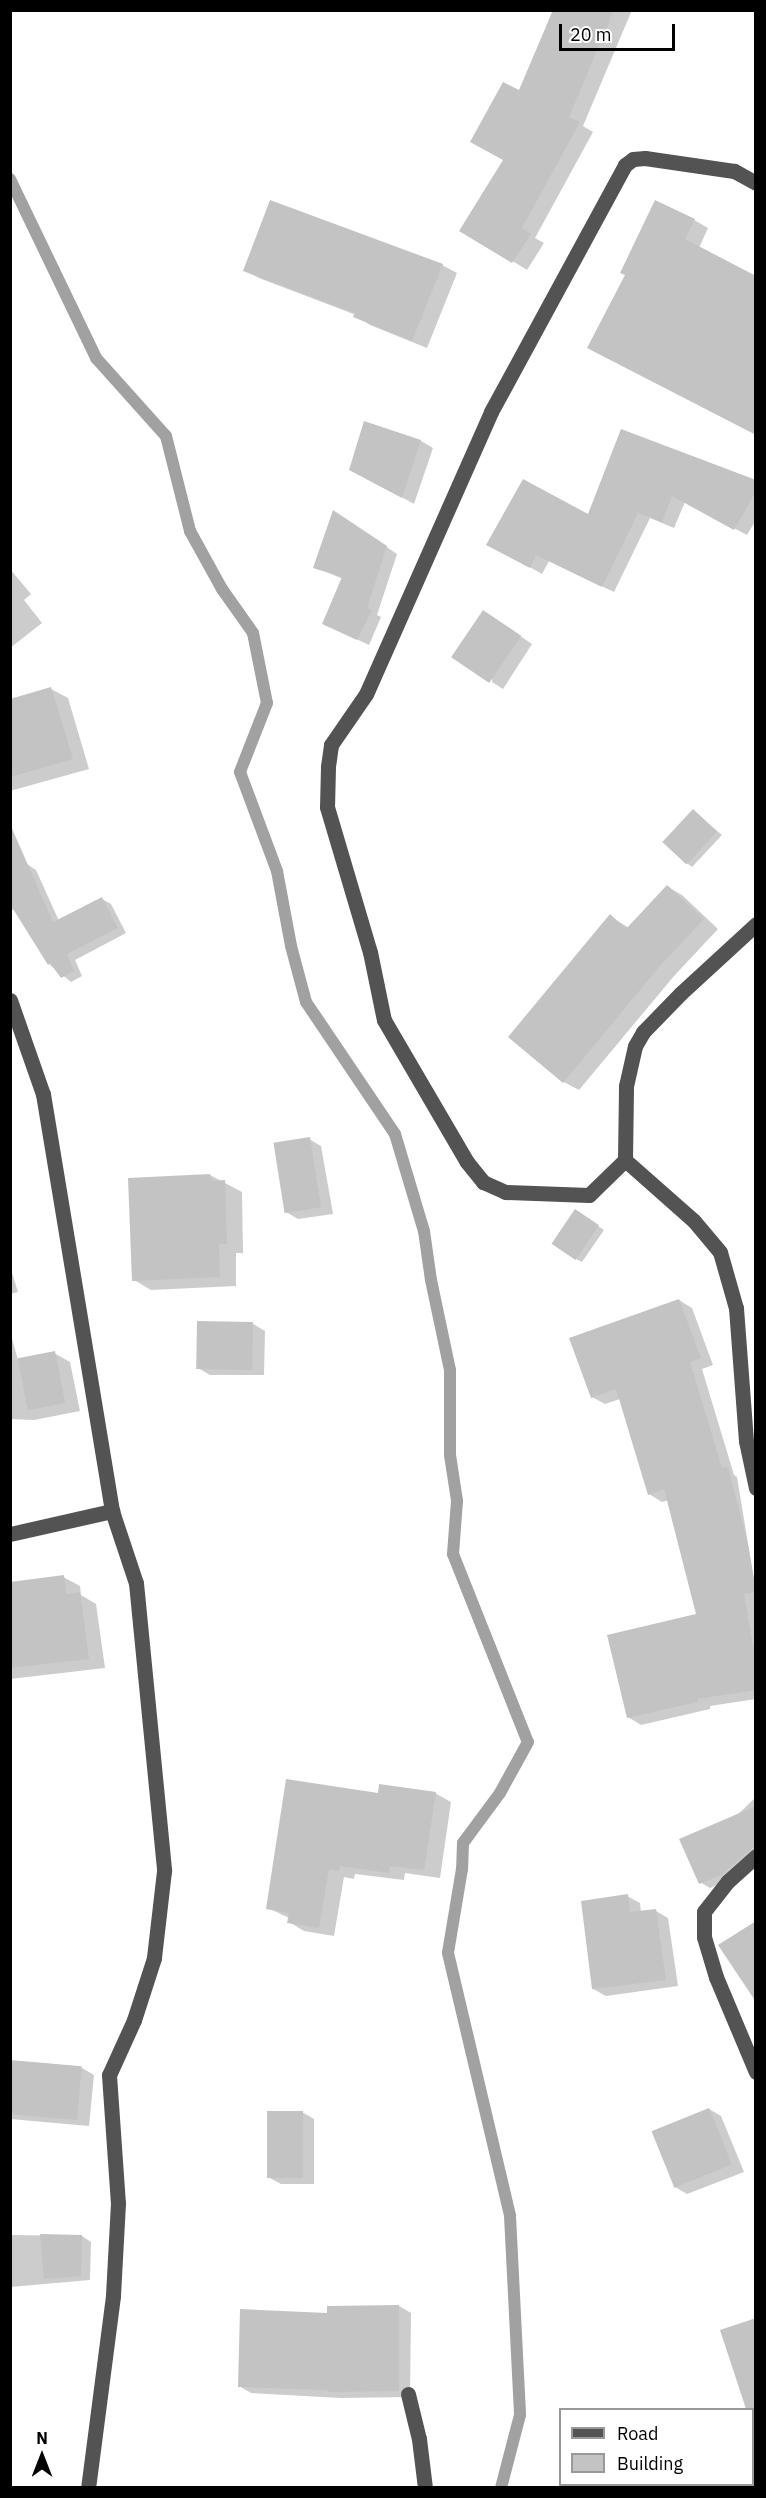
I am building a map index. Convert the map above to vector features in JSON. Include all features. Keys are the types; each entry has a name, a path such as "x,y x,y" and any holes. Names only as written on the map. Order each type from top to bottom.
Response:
{"street":[{"path":"756,183 734,171 645,158 633,159 625,165 491,412 366,694 331,745 327,767 327,807 370,952 384,1020 467,1162 483,1182 505,1192 589,1195 625,1160 626,1086 635,1046 643,1032 681,993 756,924"},
{"path":"10,1000 43,1094 112,1511 136,1583 164,1871 154,1958 134,2020 109,2075 118,2215 113,2296 88,2487"},
{"path":"625,1160 694,1221 720,1252 736,1308 746,1441 756,1488"},
{"path":"10,1534 112,1511"},
{"path":"756,1856 728,1881 704,1912 704,1936 716,1977 756,2072"},
{"path":"408,2394 419,2439 425,2487"}],"building":[{"path":"553,10 614,10 569,117 580,122 522,228 531,234 512,263 459,231 503,160 470,142 503,82 519,90"},
{"path":"270,200 443,264 412,341 353,317 355,313 243,271"},
{"path":"655,200 695,219 685,239 756,276 756,435 587,348 625,275 620,273"},
{"path":"364,421 421,440 402,498 349,470"},
{"path":"621,429 756,480 756,491 734,530 672,496 662,522 638,513 602,587 536,555 530,568 486,545 523,479 588,514"},
{"path":"333,510 387,546 367,608 372,610 357,640 322,624 342,577 313,568"},
{"path":"483,610 521,636 489,683 451,657"},
{"path":"51,687 73,759 10,777 10,699"},
{"path":"693,809 717,832 686,864 662,842"},
{"path":"10,824 53,922 102,897 118,928 67,954 74,971 61,978 50,963 48,965 10,904"},
{"path":"667,885 704,919 659,967 563,1083 508,1037 610,914 626,929"},
{"path":"310,1137 321,1207 285,1213 273,1143"},
{"path":"210,1174 212,1181 225,1180 227,1244 219,1244 220,1277 132,1281 128,1178"},
{"path":"575,1209 599,1225 576,1260 552,1244"},
{"path":"679,1299 701,1358 690,1362 722,1468 728,1467 748,1544 756,1592 744,1594 756,1663 756,1690 697,1699 698,1702 627,1718 607,1635 696,1614 664,1489 648,1495 616,1389 591,1398 569,1338"},
{"path":"197,1321 253,1322 252,1370 196,1369"},
{"path":"55,1351 65,1403 28,1410 18,1358"},
{"path":"64,1575 66,1594 80,1592 89,1659 10,1668 10,1582"},
{"path":"286,1779 378,1793 379,1784 436,1792 424,1870 390,1866 389,1873 340,1866 339,1871 329,1869 319,1928 287,1923 289,1913 266,1909"},
{"path":"756,1806 756,1845 721,1875 699,1884 679,1839"},
{"path":"628,1894 630,1912 656,1909 666,1980 592,1989 581,1901"},
{"path":"756,1921 756,2002 718,1945"},
{"path":"10,2060 82,2066 77,2120 10,2114"},
{"path":"709,2108 732,2165 674,2188 652,2131"},
{"path":"267,2111 303,2111 303,2178 267,2178"},
{"path":"40,2234 82,2235 81,2276 44,2279"},
{"path":"399,2305 399,2391 328,2392 327,2390 238,2387 240,2309 327,2313 327,2306"},
{"path":"756,2318 756,2420 754,2420 754,2408 746,2408 720,2330"}],"waterway":[{"path":"10,179 96,358 166,436 190,531 222,589 253,633 267,703 240,772 277,871 291,946 306,1002 395,1134 424,1231 431,1280 450,1370 450,1455 457,1501 453,1554 528,1742 500,1793 463,1843 462,1869 448,1953 510,2216 520,2415 501,2488"}]}
